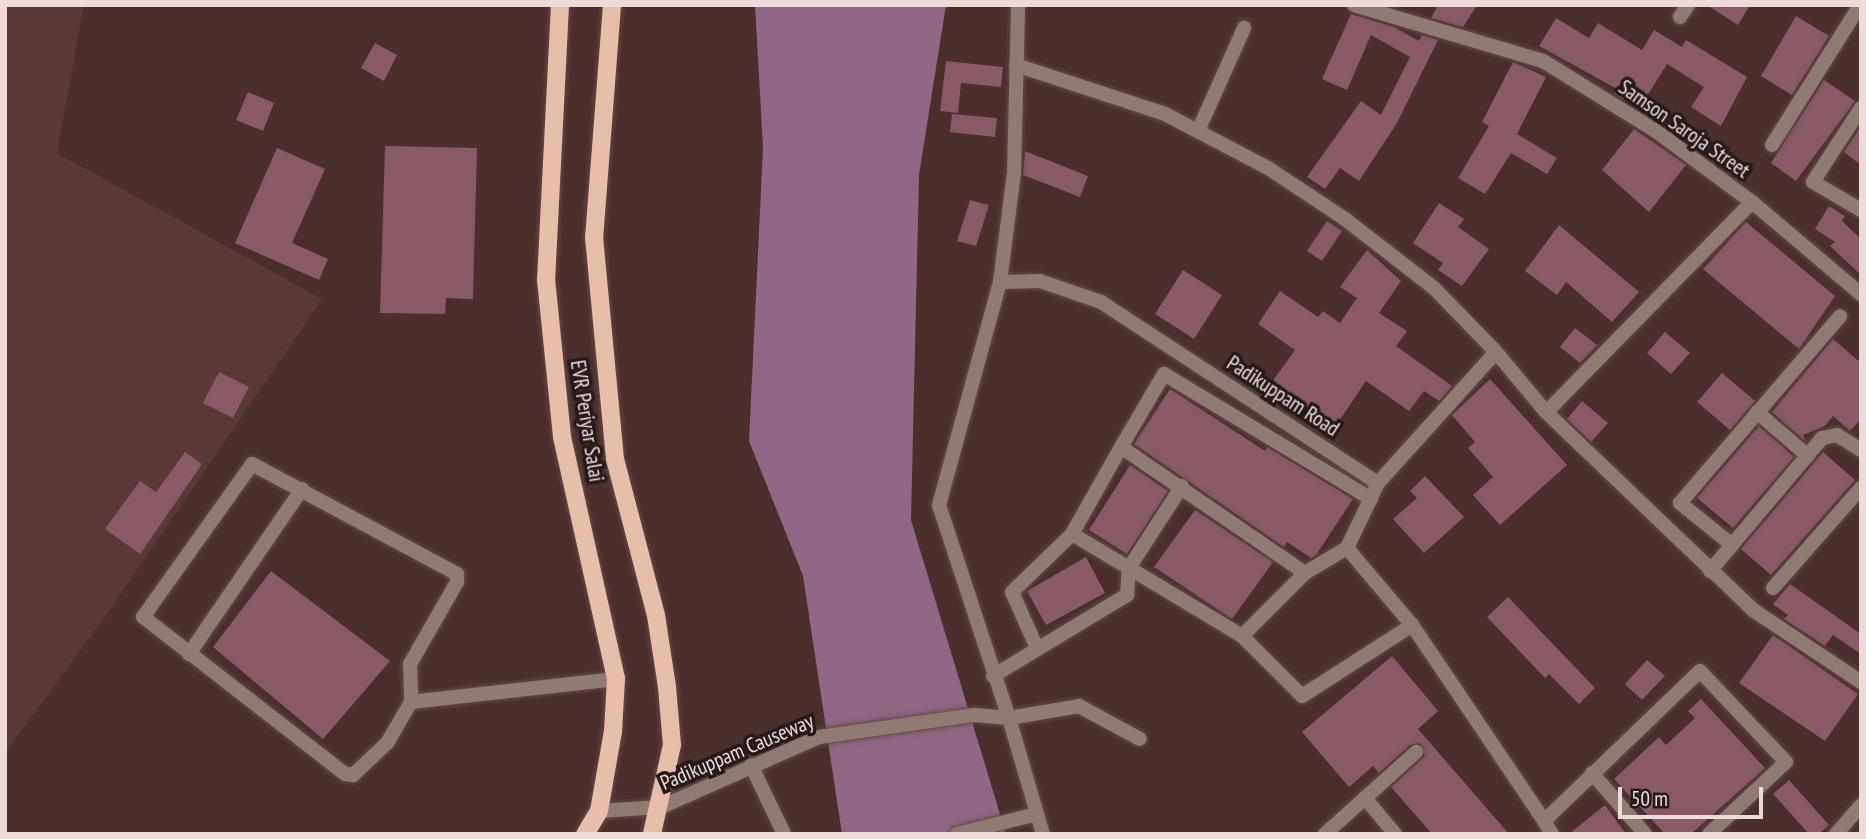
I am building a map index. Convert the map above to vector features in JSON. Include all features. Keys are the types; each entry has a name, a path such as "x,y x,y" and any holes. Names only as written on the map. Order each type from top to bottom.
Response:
{"main road":[{"name":"EVR Periyar Salai","path":"560,5 546,279 562,437 616,679 613,730 598,811 584,834"},
{"name":"EVR Periyar Salai","path":"612,5 594,237 615,460 656,615 667,687 672,745 661,807 652,834"}],"street":[{"path":"1018,5 1014,173 1000,282 939,505 1009,718 1042,834"},
{"name":"Samson Saroja Street","path":"1354,5 1543,61 1656,131 1752,202 1546,412"},
{"path":"1772,145 1860,5"},
{"path":"1198,131 1244,28"},
{"path":"1016,65 1165,114 1268,168 1345,219 1434,288 1496,352 1546,412 1753,610 1861,682"},
{"path":"1861,108 1814,182 1861,210"},
{"path":"1752,202 1861,294"},
{"name":"Padikuppam Road","path":"1000,282 1040,281 1101,302 1378,483"},
{"path":"1732,545 1680,503 1840,316"},
{"path":"1242,636 1306,573 1347,548 1378,483 1496,352"},
{"path":"1037,648 1012,592 1072,534 1164,374 1371,499"},
{"path":"1757,412 1808,456"},
{"path":"1710,571 1808,456 1832,434 1861,450"},
{"path":"1121,447 1182,486 1306,573"},
{"path":"252,464 302,489 457,574 457,582 410,664 411,702 387,744 349,775 145,620 144,614 252,464"},
{"path":"993,676 1127,595 1129,568 1182,486"},
{"path":"1773,587 1861,488"},
{"path":"189,654 302,489"},
{"path":"1072,534 1242,636 1302,695 1412,625"},
{"path":"1347,548 1412,625 1548,828 1592,773 1700,671 1786,762 1709,834"},
{"path":"411,702 616,679"},
{"path":"1009,718 1079,706 1140,739"},
{"name":"Padikuppam Causeway","path":"598,811 661,807 819,737 974,715 1009,718"},
{"path":"1325,834 1416,752"},
{"path":"751,765 784,834"},
{"path":"1592,773 1645,834"},
{"path":"1365,798 1395,834"},
{"path":"1836,834 1861,805"},
{"path":"957,834 1037,814"}],"shaded area":[{"path":"5,5 84,5 57,153 322,299 107,614 5,753"},
{"path":"755,5 946,5 919,175 911,520 1006,834 842,834 803,576 749,441 763,148"}],"building":[{"path":"1438,5 1477,5 1463,27 1431,18"},
{"path":"1707,5 1750,5 1738,25"},
{"path":"1351,14 1394,27 1419,41 1422,35 1438,40 1397,123 1359,181 1340,168 1325,189 1307,177 1361,101 1381,115 1410,57 1371,35 1347,90 1322,79"},
{"path":"1796,16 1829,36 1792,95 1761,76"},
{"path":"1556,18 1589,38 1598,23 1642,50 1654,30 1682,47 1686,40 1747,77 1721,126 1691,107 1704,87 1667,64 1639,109 1614,94 1617,89 1539,46"},
{"path":"375,43 397,55 384,81 361,68"},
{"path":"946,61 1003,67 1001,87 961,83 958,113 940,111"},
{"path":"1513,62 1546,77 1517,134 1557,158 1547,174 1511,153 1485,194 1458,178 1489,126 1482,122"},
{"path":"1824,80 1855,101 1796,181 1771,163"},
{"path":"248,92 274,103 263,131 236,120"},
{"path":"952,114 997,118 995,137 950,132"},
{"path":"1861,126 1861,165 1844,152"},
{"path":"1634,129 1686,165 1649,212 1602,170"},
{"path":"385,146 477,148 473,299 446,298 445,314 380,313"},
{"path":"277,148 325,169 292,243 328,259 319,280 235,243"},
{"path":"1025,151 1088,176 1080,197 1023,175"},
{"path":"970,200 989,205 976,246 957,241"},
{"path":"1439,203 1464,219 1458,227 1489,249 1462,286 1438,270 1443,263 1413,243"},
{"path":"1829,206 1845,216 1842,221 1861,239 1861,275 1830,246 1835,242 1815,229"},
{"path":"1327,221 1342,231 1322,261 1307,251"},
{"path":"1746,222 1835,296 1799,349 1703,269"},
{"path":"1559,225 1639,292 1612,322 1566,282 1557,295 1525,271"},
{"path":"1367,250 1401,281 1379,313 1407,331 1396,346 1452,386 1439,401 1424,391 1409,411 1366,381 1331,433 1307,416 1311,410 1272,382 1295,350 1258,324 1280,291 1318,317 1323,311 1340,323 1357,298 1340,287"},
{"path":"1183,270 1222,295 1194,339 1155,314"},
{"path":"1575,328 1597,345 1580,363 1560,347"},
{"path":"1665,332 1690,353 1671,374 1647,353"},
{"path":"1833,339 1861,363 1861,419 1850,431 1833,416 1825,426 1803,435 1806,442 1772,412"},
{"path":"219,372 249,387 233,418 203,403"},
{"path":"1722,373 1755,401 1730,430 1697,402"},
{"path":"1490,379 1567,465 1500,525 1473,495 1493,477 1468,448 1475,442 1452,415"},
{"path":"1170,389 1265,451 1267,447 1353,499 1316,555 1311,558 1287,542 1284,547 1134,444"},
{"path":"1582,401 1608,423 1591,442 1567,419"},
{"path":"1759,426 1794,457 1733,528 1697,498"},
{"path":"185,452 202,464 140,554 105,529 140,481 156,492"},
{"path":"1823,452 1855,480 1771,575 1741,549"},
{"path":"1130,465 1168,491 1127,554 1089,530"},
{"path":"1425,476 1464,517 1424,553 1393,519 1417,498 1410,491"},
{"path":"1195,510 1273,562 1232,619 1154,567"},
{"path":"1086,557 1105,593 1046,625 1027,591"},
{"path":"271,571 390,661 323,739 213,647"},
{"path":"1790,584 1861,634 1861,654 1833,635 1825,646 1784,619 1788,615 1773,604"},
{"path":"1508,597 1595,688 1579,704 1549,674 1545,678 1487,617"},
{"path":"1773,635 1858,694 1825,741 1739,683"},
{"path":"1392,656 1438,711 1418,729 1509,834 1432,834 1391,787 1425,756 1420,743 1410,745 1379,773 1373,766 1349,787 1302,732"},
{"path":"1647,660 1665,676 1642,700 1625,684"},
{"path":"1701,699 1765,768 1691,834 1665,834 1614,779 1659,737 1666,745 1695,718 1688,711"},
{"path":"1789,780 1829,825 1819,834 1809,834 1773,794"},
{"path":"1605,805 1626,834 1569,834"}]}
